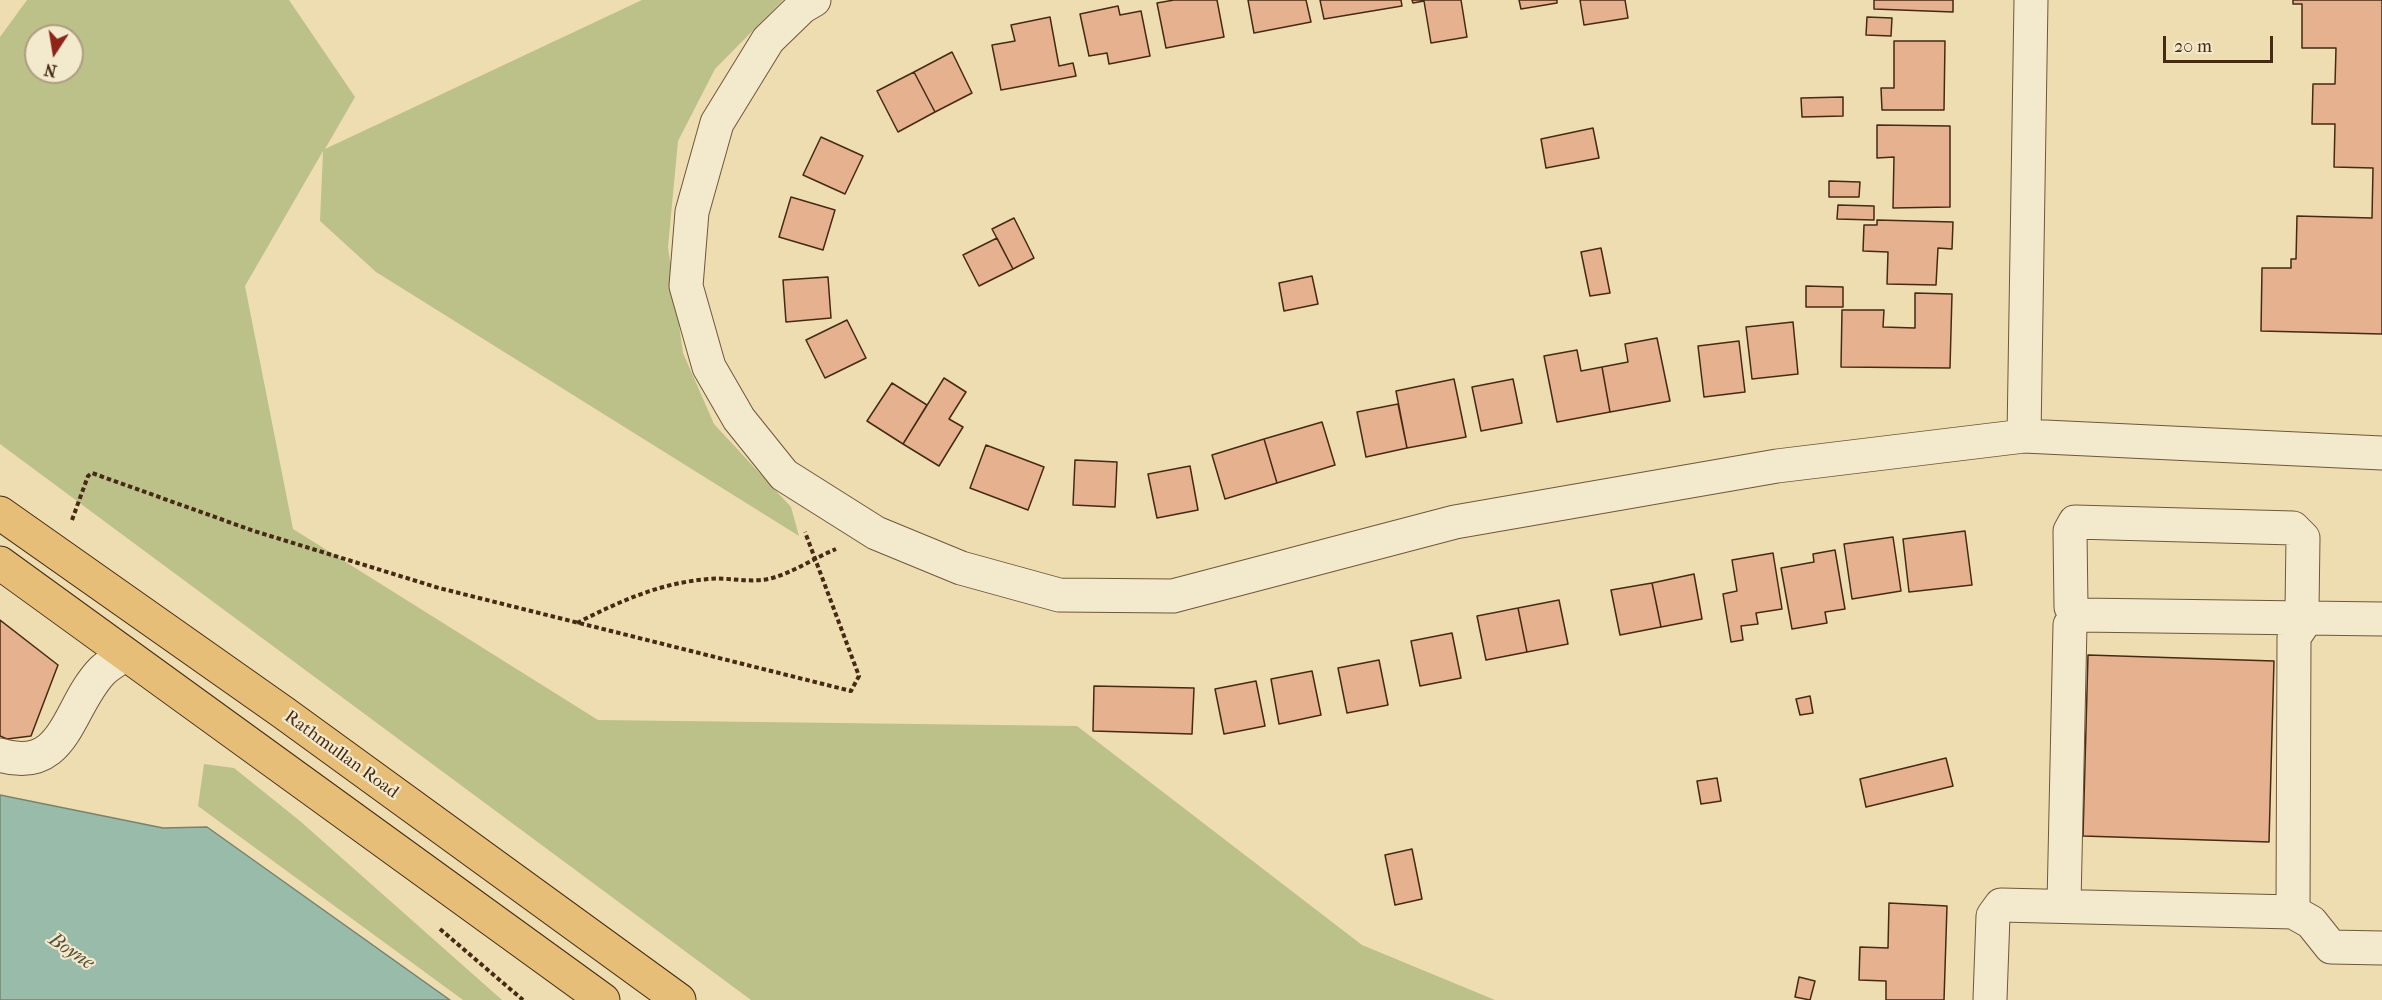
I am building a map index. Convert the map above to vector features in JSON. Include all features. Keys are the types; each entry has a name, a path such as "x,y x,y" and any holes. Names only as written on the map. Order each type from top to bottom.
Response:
{"main road":[{"name":"Rathmullan Road","path":"0,513 293,720 679,1000"},
{"path":"0,563 603,1000"}],"street":[{"path":"814,0 802,7 768,40 717,123 692,212 686,286 710,367 739,419 784,475 876,533 961,568 1059,595 1173,596 1455,522 1777,466 2024,436 2382,453"},
{"path":"2024,436 2031,0"},
{"path":"2307,618 2302,610 2303,538 2293,528 2075,522 2070,531 2070,607 2079,615 2382,619"},
{"path":"2064,904 2070,625 2079,615"},
{"path":"2293,912 2294,637 2307,618"},
{"path":"0,755 19,761 38,758 53,748 102,671 124,655"},
{"path":"1990,999 1993,916 2001,905 2064,904 2293,912 2311,922 2331,947 2382,948"}],"path":[{"path":"78,503 88,476 92,473 254,531 428,585 851,691 859,676 804,527"},
{"path":"577,622 649,590 706,579 730,578 754,582 772,579 815,558 876,533"}],"green space":[{"path":"27,0 289,0 355,97 325,149 642,0 783,0 715,69 678,141 668,247 683,353 714,424 791,507 799,536 376,272 320,221 323,151 245,286 293,529 598,720 1077,726 1362,945 1495,1000 751,1000 0,444 0,37"},
{"path":"204,764 234,768 300,821 502,1000 463,1000 198,806"}],"water":[{"name":"Boyne","path":"0,795 163,828 207,827 450,1000 0,1000"}],"building":[{"path":"1174,0 1217,0 1224,37 1166,48 1157,3"},
{"path":"1248,0 1306,0 1311,22 1254,33"},
{"path":"1320,0 1401,0 1402,6 1324,19"},
{"path":"1412,0 1461,0 1467,37 1431,43 1424,1 1413,3"},
{"path":"1519,0 1557,0 1557,3 1521,9"},
{"path":"1580,0 1625,0 1628,18 1584,25"},
{"path":"1874,0 1953,0 1953,12 1874,9"},
{"path":"2293,0 2382,0 2382,334 2261,331 2262,268 2291,268 2291,259 2296,259 2297,216 2372,218 2373,168 2334,167 2335,124 2312,124 2313,84 2335,84 2336,48 2302,48 2302,4 2293,4"},
{"path":"1118,6 1120,15 1141,11 1150,56 1109,64 1107,53 1089,56 1080,14"},
{"path":"1050,17 1059,66 1073,63 1076,76 1001,90 992,45 1015,41 1011,25"},
{"path":"1867,17 1892,18 1891,36 1866,35"},
{"path":"1894,41 1945,41 1944,110 1882,110 1881,88 1894,88"},
{"path":"952,52 972,93 935,112 914,72"},
{"path":"914,72 935,112 898,132 877,91"},
{"path":"1843,97 1843,116 1802,117 1801,98"},
{"path":"1877,125 1950,126 1950,207 1893,208 1894,157 1877,158"},
{"path":"1593,128 1599,158 1546,168 1541,139"},
{"path":"821,137 863,156 845,194 803,175"},
{"path":"1829,181 1860,182 1859,197 1829,197"},
{"path":"791,197 835,210 823,250 779,237"},
{"path":"1838,205 1874,206 1874,220 1837,219"},
{"path":"1014,218 1034,258 1013,269 992,229"},
{"path":"1877,220 1953,222 1952,249 1938,248 1936,285 1887,284 1888,252 1863,251 1864,225 1877,225"},
{"path":"997,238 1013,269 979,286 963,255"},
{"path":"1601,248 1610,293 1590,296 1581,252"},
{"path":"1312,276 1318,304 1284,311 1279,283"},
{"path":"828,277 831,318 786,322 783,280"},
{"path":"1806,286 1843,287 1843,307 1806,307"},
{"path":"1915,293 1952,294 1950,368 1841,367 1842,310 1884,310 1883,327 1915,328"},
{"path":"847,320 866,358 825,378 806,340"},
{"path":"1793,322 1798,374 1752,379 1746,327"},
{"path":"1657,338 1670,401 1610,412 1602,367 1628,362 1625,344"},
{"path":"1739,341 1745,392 1704,397 1698,346"},
{"path":"1577,350 1581,371 1602,367 1610,412 1557,422 1544,356"},
{"path":"944,378 966,392 949,419 963,427 939,466 903,444"},
{"path":"1454,379 1466,437 1407,448 1396,391"},
{"path":"1513,379 1522,423 1481,431 1472,387"},
{"path":"892,383 927,405 903,444 867,421"},
{"path":"1398,404 1407,448 1366,457 1357,412"},
{"path":"1322,422 1335,465 1277,483 1264,439"},
{"path":"1264,439 1277,483 1225,499 1212,455"},
{"path":"986,445 1044,467 1028,510 970,488"},
{"path":"1075,460 1117,462 1115,507 1073,505"},
{"path":"1190,466 1198,510 1157,518 1148,474"},
{"path":"1965,531 1972,585 1909,592 1903,539"},
{"path":"1893,537 1901,591 1852,599 1844,544"},
{"path":"1835,550 1845,609 1825,612 1827,623 1792,629 1781,568 1814,562 1813,554"},
{"path":"1773,553 1782,609 1756,613 1758,624 1741,626 1743,640 1731,642 1723,594 1737,591 1732,560"},
{"path":"1694,574 1702,619 1661,627 1652,583"},
{"path":"1652,583 1661,627 1620,635 1611,590"},
{"path":"1559,600 1568,644 1527,652 1518,608"},
{"path":"1518,608 1527,652 1486,660 1477,616"},
{"path":"0,620 58,665 31,736 7,739 0,736"},
{"path":"1452,633 1461,678 1420,686 1411,641"},
{"path":"2088,655 2274,661 2269,842 2083,836"},
{"path":"1379,660 1388,705 1347,713 1338,668"},
{"path":"1312,671 1321,715 1279,724 1271,679"},
{"path":"1256,681 1265,726 1224,734 1215,689"},
{"path":"1094,686 1194,688 1192,734 1093,731"},
{"path":"1810,696 1813,713 1800,715 1796,699"},
{"path":"1946,758 1953,786 1866,807 1860,779"},
{"path":"1717,778 1721,801 1701,804 1697,781"},
{"path":"1412,849 1422,899 1395,905 1385,855"},
{"path":"1889,903 1947,906 1944,1000 1886,1000 1886,981 1859,980 1860,947 1888,948"},
{"path":"1799,977 1815,981 1810,1000 1795,997"}]}
